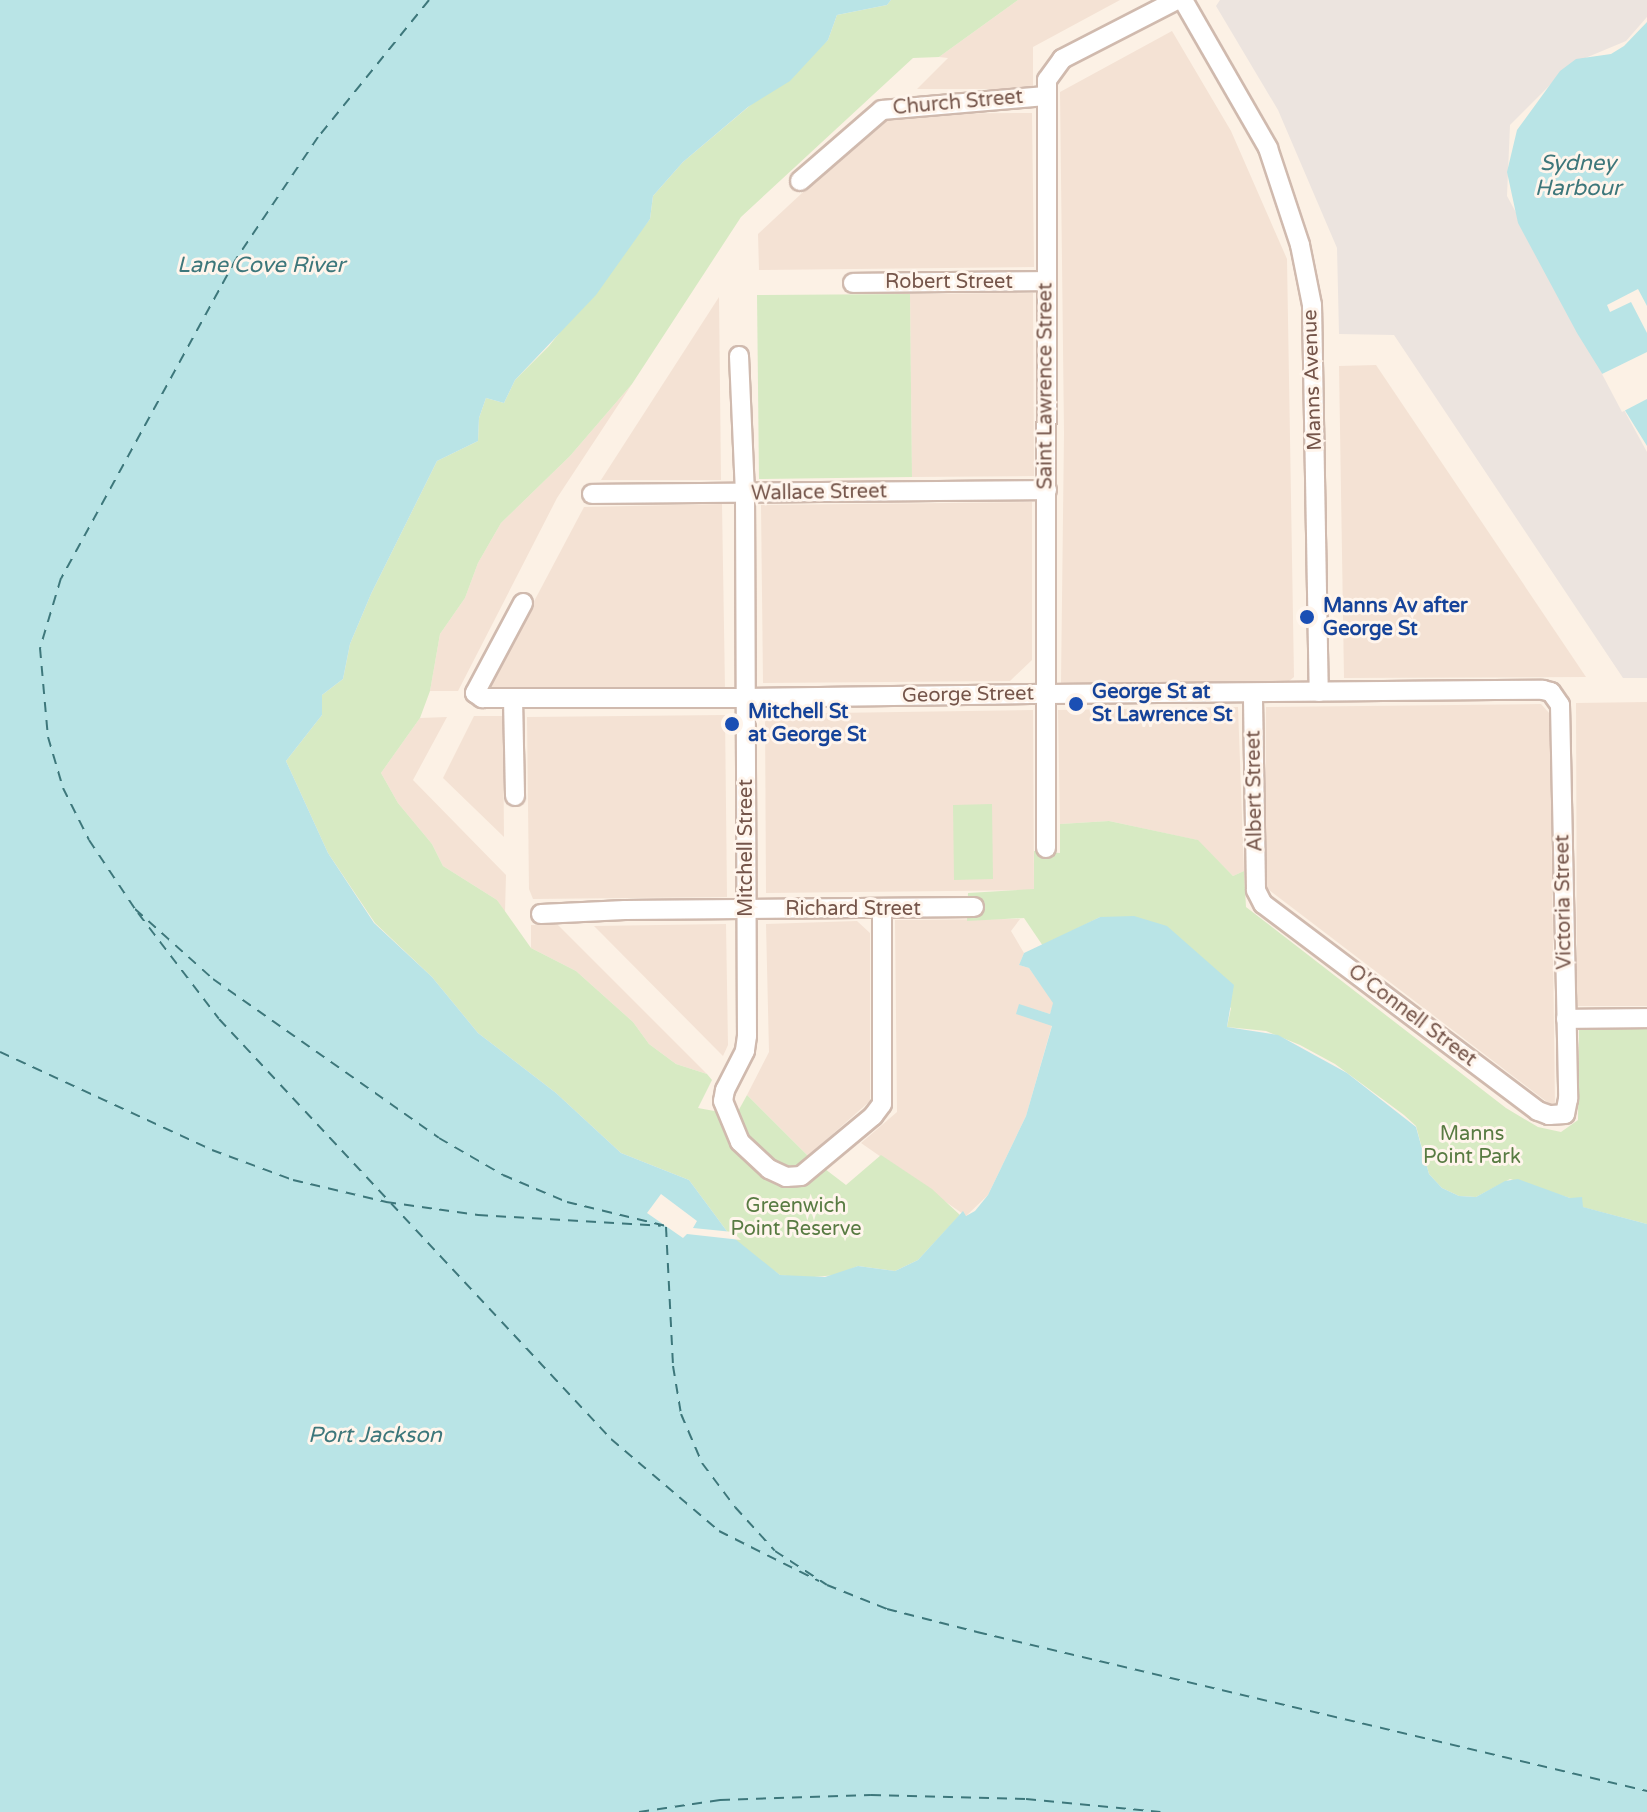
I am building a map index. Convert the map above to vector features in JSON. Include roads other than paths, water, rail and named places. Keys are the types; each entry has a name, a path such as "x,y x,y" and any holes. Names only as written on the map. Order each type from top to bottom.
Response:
{"street":[{"name":"Saint Lawrence Street","path":"1046,848 1047,80 1062,59 1177,0"},
{"name":"Manns Avenue","path":"1183,0 1268,148 1300,245 1312,305 1319,692"},
{"name":"Church Street","path":"800,181 882,110 1045,96"},
{"name":"Robert Street","path":"853,283 1045,281"},
{"name":"Mitchell Street","path":"739,356 745,494 747,1043 723,1096 740,1142 769,1169 789,1178 801,1176 878,1111 884,1090 882,910"},
{"name":"Wallace Street","path":"592,494 1047,490"},
{"name":"George Street","path":"523,603 475,693 482,698 1543,690 1551,692 1560,705"},
{"name":"Albert Street","path":"1253,693 1256,890"},
{"path":"513,699 515,796"},
{"name":"Victoria Street","path":"1560,705 1568,1099"},
{"name":"O'Connell Street","path":"1256,890 1263,904 1538,1111 1559,1116 1565,1114 1568,1099"},
{"name":"Richard Street","path":"541,914 974,907"},
{"path":"1566,1019 1647,1018"}],"water":[{"name":"Port Jackson","path":"0,0 891,0 887,5 837,15 828,40 790,81 748,107 683,162 653,196 650,219 596,295 515,380 504,403 486,398 479,418 478,441 437,461 371,594 350,644 343,679 322,695 322,715 286,761 328,853 374,923 432,977 478,1033 556,1093 621,1153 689,1180 729,1234 780,1275 825,1277 858,1266 895,1271 918,1260 963,1211 966,1216 975,1211 988,1195 1026,1116 1052,1026 1016,1014 1019,1004 1050,1014 1053,1003 1029,968 1019,965 1024,953 1100,917 1134,916 1167,926 1234,985 1227,1027 1278,1035 1347,1073 1416,1127 1429,1174 1442,1188 1459,1196 1476,1197 1505,1181 1518,1179 1570,1198 1582,1197 1583,1207 1647,1224 1647,1812 0,1812"},
{"name":"Sydney Harbour","path":"1647,22 1647,446 1577,333 1518,223 1507,172 1517,130 1560,71 1576,59 1611,54 1624,46"}],"place":[{"name":"Manns Av after George St","path":"1307,617"},
{"name":"George St at St Lawrence St","path":"1076,704"},
{"name":"Mitchell St at George St","path":"732,724"}],"water label":[{"name":"Lane Cove River","path":"261,266"}],"park label":[{"name":"Manns Point Park","path":"1472,1146"},
{"name":"Greenwich Point Reserve","path":"796,1218"}]}
